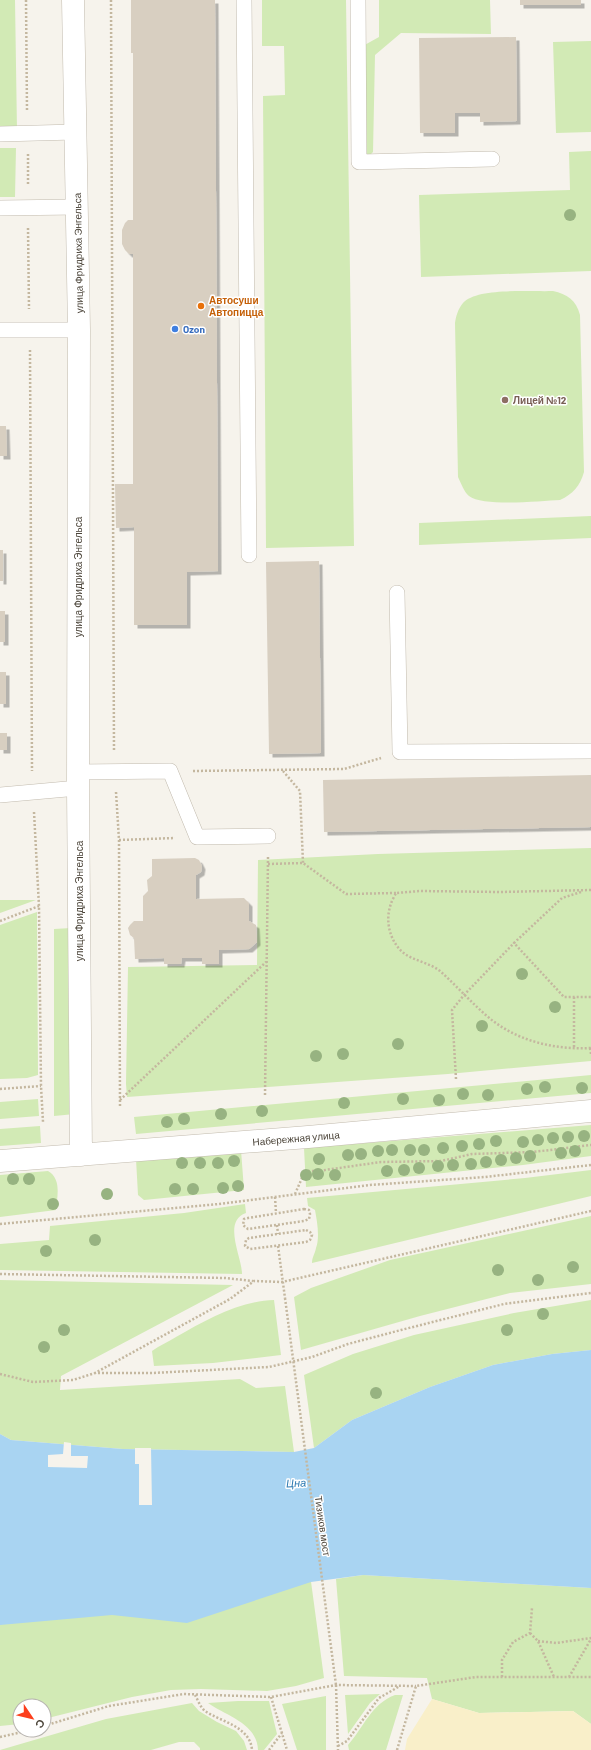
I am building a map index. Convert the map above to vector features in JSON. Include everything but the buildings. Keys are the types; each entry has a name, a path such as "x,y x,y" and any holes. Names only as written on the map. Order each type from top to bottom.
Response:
{"street":[{"name":"улица Фридриха Энгельса","path":"73,0 79,330 78,780 81,1155"},
{"name":"Набережная улица","path":"0,1161 308,1137 591,1111"}],"lane":[{"path":"244,0 249,555"},
{"path":"358,0 359,162 492,159"},
{"path":"0,134 76,132"},
{"path":"0,208 77,207"},
{"path":"0,330 79,330"},
{"path":"398,593 400,752 591,751"},
{"path":"0,795 32,792 78,780 114,773 170,771 197,837 268,836"}],"path":[{"path":"26,0 30,330 32,792 39,906 41,1086 43,1122"},
{"path":"111,0 114,773 119,840 120,1107"},
{"path":"170,771 284,771 344,769 400,752"},
{"path":"284,771 300,791 303,863"},
{"path":"265,1095 268,836"},
{"path":"119,840 197,837"},
{"path":"268,864 303,863 346,894 420,891 591,891"},
{"path":"456,1079 452,1010 464,995 514,944 562,898 586,890"},
{"path":"396,893 390,908 389,921 391,935 396,945 405,954 438,970 493,1021 512,1034 534,1041 574,1049 591,1048 591,1054"},
{"path":"0,921 39,906"},
{"path":"514,944 564,997 591,997"},
{"path":"120,1101 267,962"},
{"path":"574,997 574,1049"},
{"path":"0,1088 41,1086"},
{"path":"294,1194 305,1171 318,1171 381,1162 441,1161 472,1154 533,1152 591,1145"},
{"path":"0,1224 275,1197 370,1185 478,1178 591,1165"},
{"path":"275,1197 276,1213"},
{"path":"304,1209 309,1210 310,1214 309,1218 304,1221 248,1229 243,1225 244,1219 276,1213 304,1209"},
{"path":"0,1274 225,1278 282,1282 591,1211"},
{"path":"277,1224 278,1234"},
{"path":"306,1230 312,1235 310,1240 306,1242 278,1246 250,1249 245,1246 246,1240 249,1238 306,1230"},
{"name":"Тизиков мост","path":"278,1246 336,1685 338,1748"},
{"path":"0,1374 33,1382 73,1380 95,1373 230,1299 254,1281"},
{"path":"95,1373 152,1374 269,1367 312,1357 348,1344 504,1304 591,1293"},
{"path":"532,1608 530,1633 538,1641 554,1677"},
{"path":"502,1677 502,1660 513,1642 530,1633"},
{"path":"538,1641 556,1643 591,1639"},
{"path":"569,1677 591,1639"},
{"path":"52,1724 109,1706 184,1694 271,1697 336,1685 416,1686 476,1677 591,1677"},
{"path":"338,1748 347,1741 380,1698 401,1686"},
{"path":"397,1750 416,1686"},
{"path":"194,1695 203,1710 231,1724 245,1734 252,1750"},
{"path":"271,1697 287,1750"},
{"path":"269,1750 282,1733"},
{"path":"0,1737 12,1734"}],"green space":[{"path":"0,0 15,0 17,131 0,131"},
{"path":"262,0 346,0 354,546 266,548 263,96 285,95 284,46 262,46"},
{"path":"379,0 490,0 491,34 401,33 375,55 373,152 369,156 365,152 361,47 379,37"},
{"path":"591,41 591,132 556,133 553,42"},
{"path":"0,148 16,148 15,197 0,197"},
{"path":"591,151 591,271 421,277 419,195 570,190 569,152"},
{"path":"553,291 570,298 576,305 580,315 584,472 575,489 569,495 560,500 499,502 476,499 467,494 458,477 455,323 458,313 463,303 470,298 492,292"},
{"path":"591,516 591,538 419,545 419,523"},
{"path":"591,848 591,1061 448,1074 127,1097 128,967 257,965 258,860 378,854"},
{"path":"0,900 36,900 0,913"},
{"path":"37,912 38,1075 27,1078 0,1079 0,925"},
{"path":"71,928 75,1114 54,1116 54,929"},
{"path":"591,1075 591,1093 136,1134 134,1117"},
{"path":"38,1099 39,1116 0,1119 0,1102"},
{"path":"591,1125 591,1156 523,1165 306,1187 304,1148"},
{"path":"40,1126 41,1143 0,1146 0,1129"},
{"path":"241,1150 244,1190 144,1200 138,1195 136,1159"},
{"path":"591,1170 591,1196 312,1263 318,1239 318,1229 315,1210 308,1206 307,1198 525,1178"},
{"path":"48,1171 52,1174 57,1183 58,1194 56,1210 0,1217 0,1175"},
{"path":"245,1204 246,1213 239,1217 235,1224 234,1231 242,1274 0,1270 0,1244 49,1240 50,1226 184,1213"},
{"path":"591,1216 591,1284 510,1293 420,1316 301,1350 294,1297 311,1288 390,1260"},
{"path":"0,1280 233,1285 61,1376 60,1390 240,1379 256,1388 285,1386 294,1452 123,1449 11,1440 0,1434"},
{"path":"274,1300 281,1355 213,1363 154,1366 152,1351 161,1345 223,1312 248,1304"},
{"path":"591,1300 591,1350 552,1354 493,1365 430,1387 352,1420 314,1448 304,1375 353,1354 414,1335 514,1313"},
{"path":"305,1537 324,1678 296,1686 267,1691 201,1689 171,1690 132,1697 52,1717 52,1698 12,1698 12,1725 0,1726 0,1623"},
{"path":"363,1575 591,1588 591,1724 573,1711 479,1713 432,1699 427,1678 344,1676 336,1579"},
{"path":"380,1694 370,1703 348,1734 345,1695"},
{"path":"395,1695 403,1695 386,1750 349,1750 348,1745 368,1717 380,1704"},
{"path":"326,1696 326,1750 297,1750 282,1704"},
{"path":"269,1701 277,1734 264,1750 258,1750 252,1733 239,1721 208,1703"},
{"path":"192,1703 199,1711 236,1731 244,1741 247,1750 200,1750 194,1742 179,1742 151,1750 0,1750 41,1738 52,1738 52,1735 106,1719"}],"sand":[{"path":"432,1699 479,1713 573,1711 591,1724 591,1750 405,1750 407,1739"}],"water":[{"name":"Цна","path":"591,1350 591,1588 363,1575 311,1582 187,1623 112,1615 0,1625 0,1434 11,1440 123,1449 294,1452 314,1448 352,1420 430,1387 493,1365 552,1354"}],"pier":[{"path":"64,1442 71,1443 71,1456 88,1456 87,1468 48,1467 48,1455 63,1454"},
{"path":"135,1448 151,1448 152,1505 139,1505 139,1464 135,1464"}],"place":[{"name":"Автосуши Автопицца","path":"201,306"},
{"name":"Ozon","path":"175,329"},
{"name":"Лицей №12","path":"505,400"}]}
